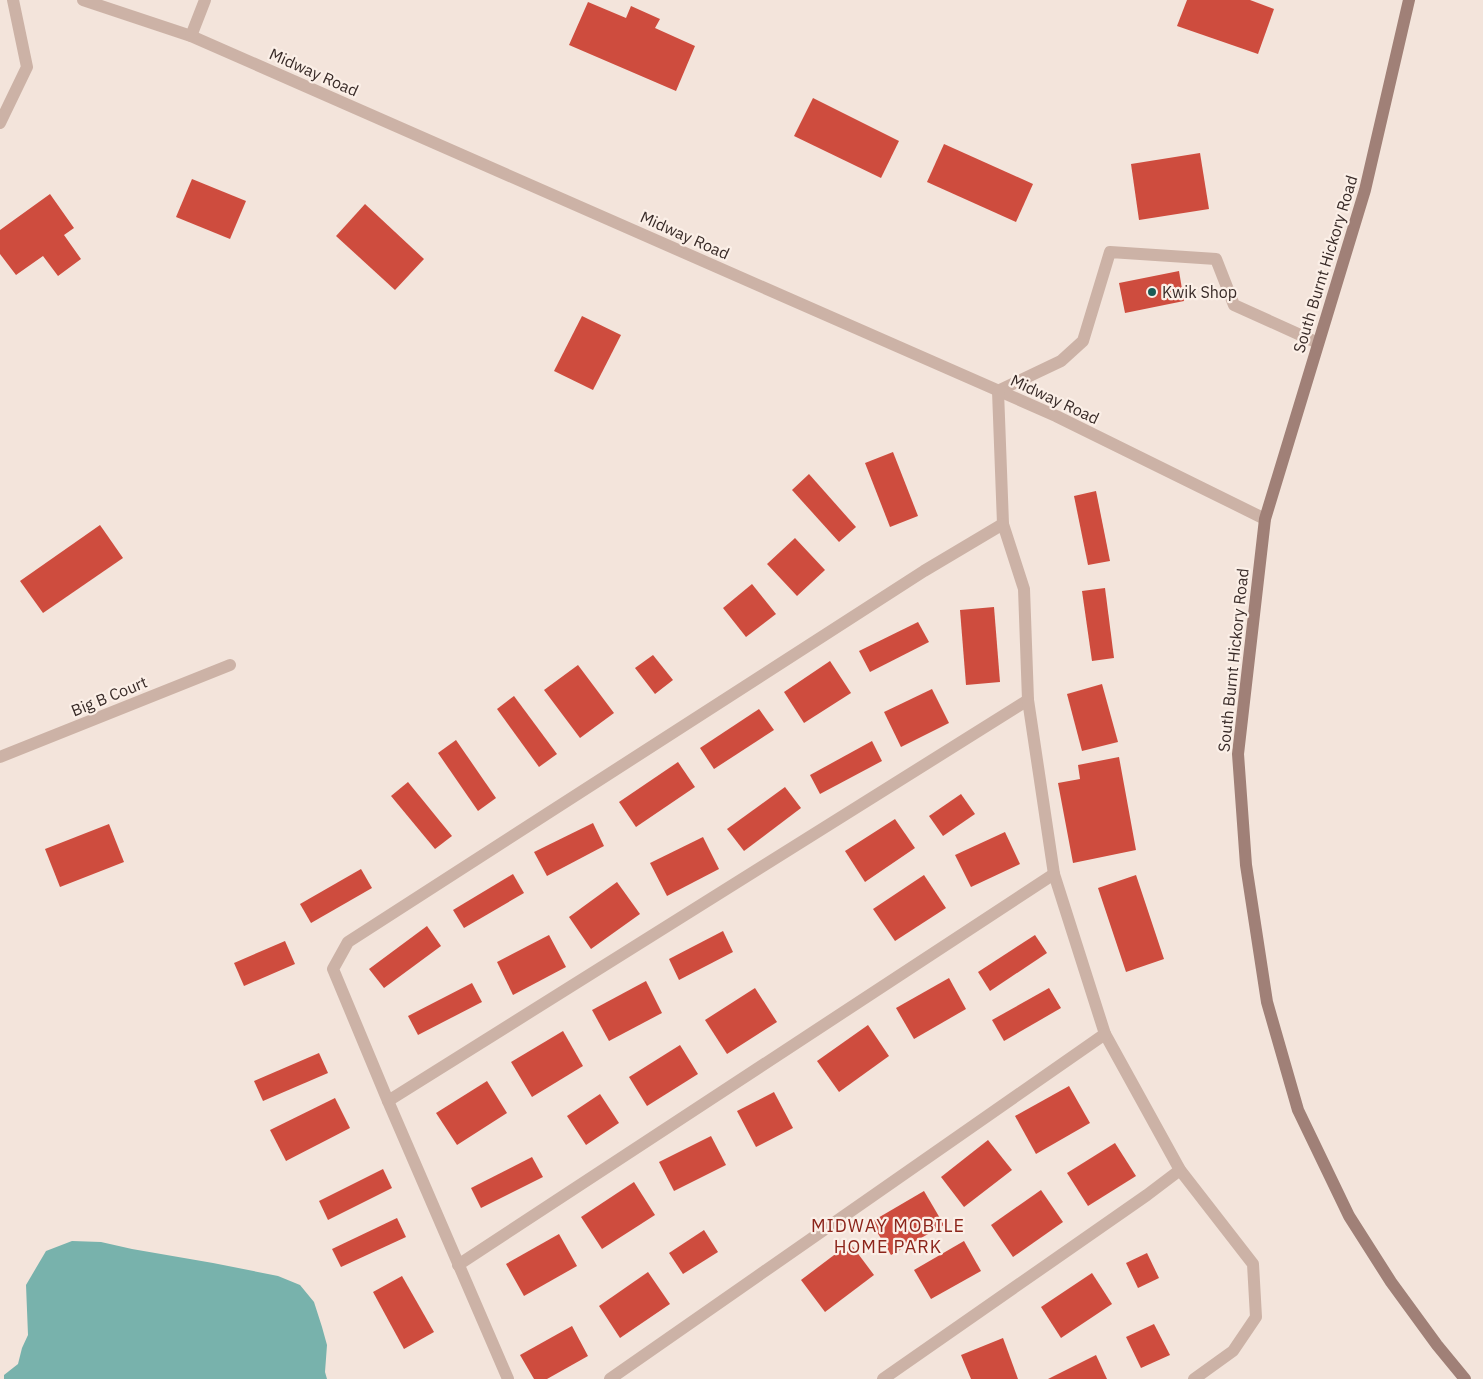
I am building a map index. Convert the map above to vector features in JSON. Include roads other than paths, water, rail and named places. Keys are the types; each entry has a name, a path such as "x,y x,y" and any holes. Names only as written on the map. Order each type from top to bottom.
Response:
{"street":[{"path":"0,123 27,67 13,0"},
{"name":"Midway Road","path":"84,0 191,36 998,390 1056,416 1265,519"},
{"path":"191,36 205,0"},
{"name":"South Burnt Hickory Road","path":"1409,0 1365,190 1265,519 1238,754 1246,865 1267,1002 1298,1110 1349,1216 1391,1282 1437,1345 1465,1379"},
{"path":"1194,1379 1233,1351 1256,1317 1253,1264 1180,1170 1105,1034 1054,874 1028,700 1024,589 1003,524 998,390 1061,361 1083,341 1110,252 1216,259 1234,305 1318,343"},
{"path":"508,1379 333,969 348,942 916,576 1003,524"},
{"name":"Big B Court","path":"0,757 230,665"},
{"path":"388,1101 1028,700"},
{"path":"458,1264 1054,874"},
{"path":"610,1379 1105,1034"},
{"path":"883,1379 1180,1170"}],"water":[{"path":"72,1241 101,1242 213,1263 278,1276 300,1285 314,1302 322,1327 327,1345 325,1372 327,1379 4,1379 4,1375 18,1364 28,1335 26,1285 46,1251"}],"place":[{"name":"Kwik Shop","path":"1152,292"}],"district":[{"name":"MIDWAY MOBILE HOME PARK","path":"888,1236"}]}
